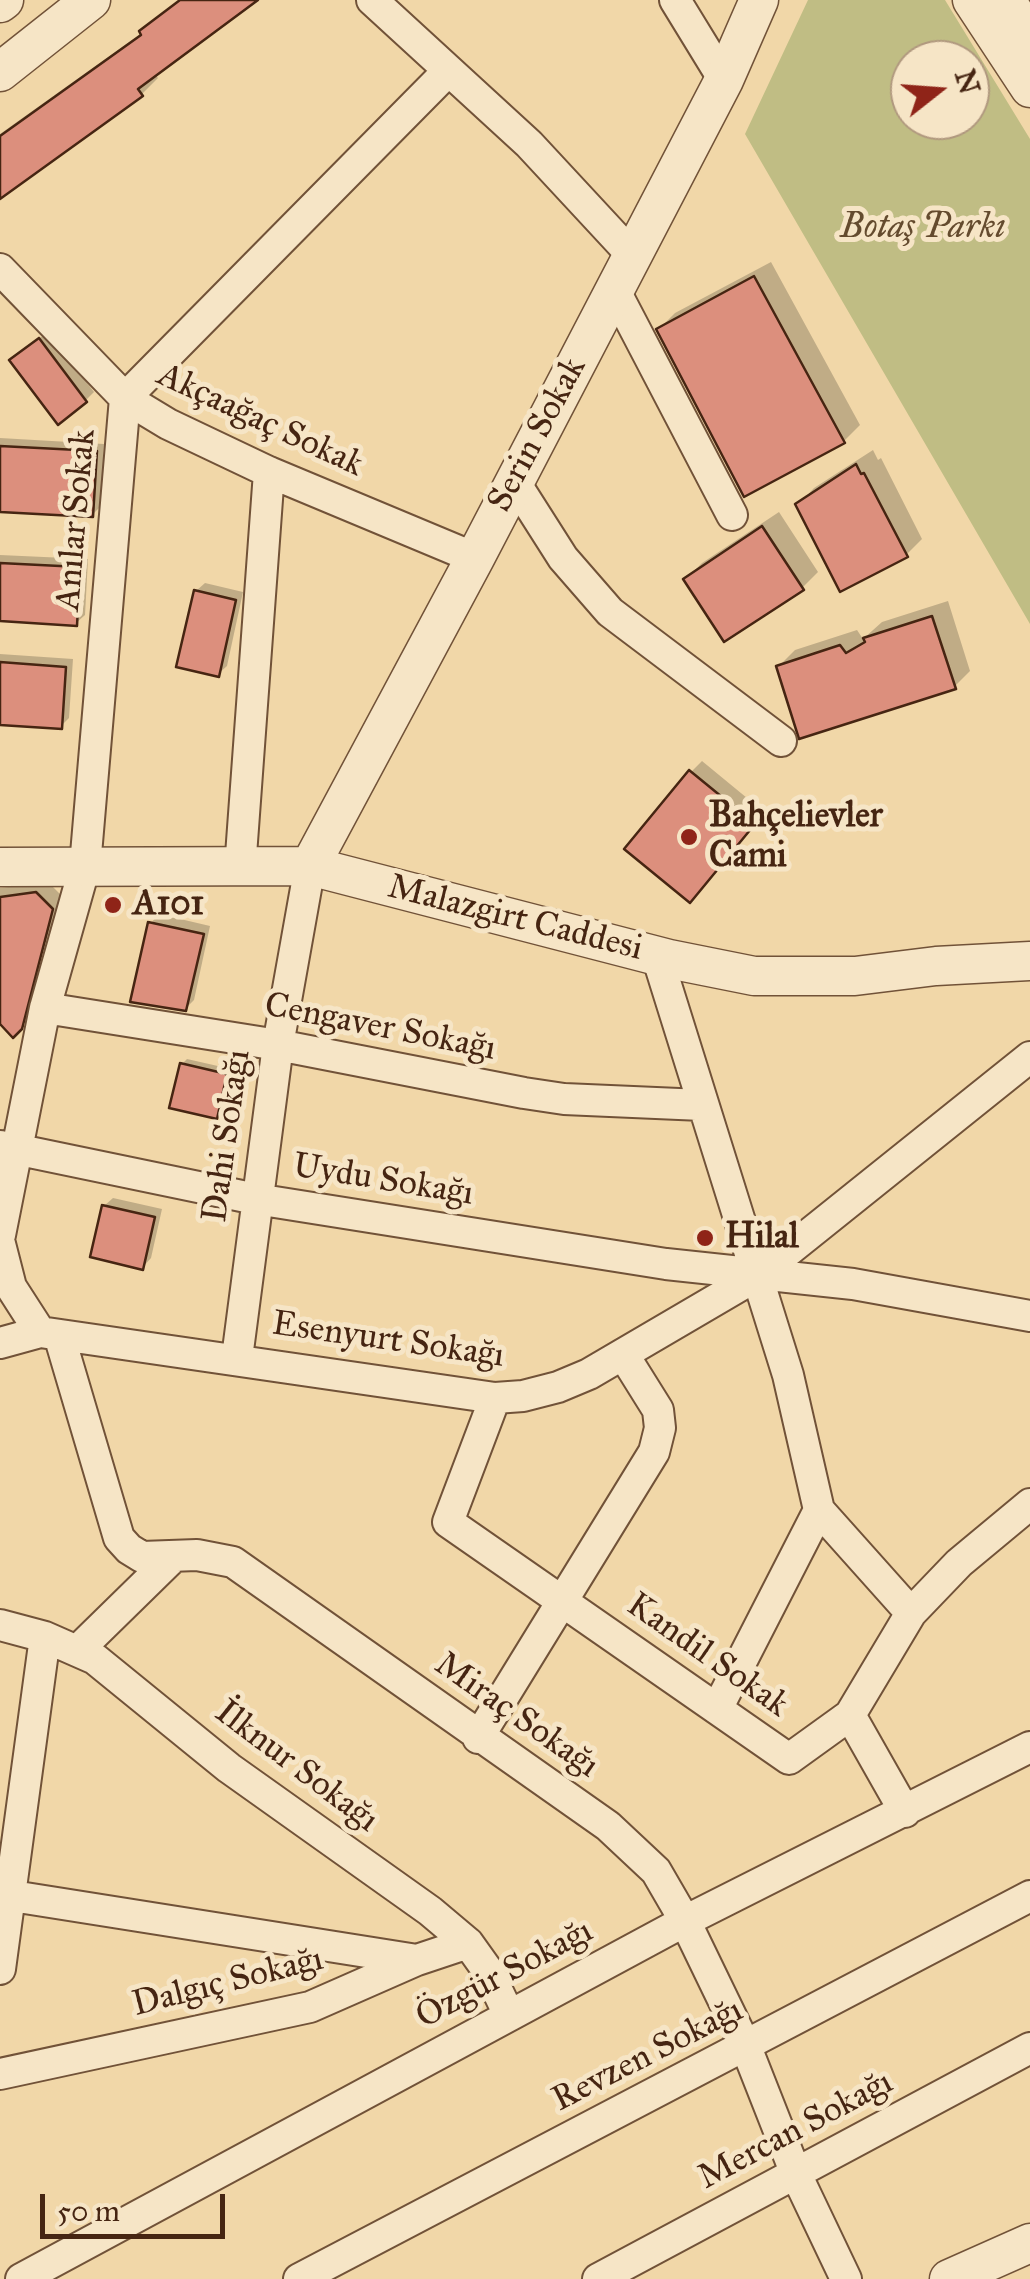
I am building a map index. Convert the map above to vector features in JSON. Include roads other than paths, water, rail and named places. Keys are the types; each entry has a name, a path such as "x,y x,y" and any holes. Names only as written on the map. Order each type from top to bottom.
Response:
{"street":[{"path":"0,72 91,0"},
{"path":"372,0 528,144 632,255"},
{"path":"676,0 724,80"},
{"name":"Serin Sokak","path":"310,866 724,80 759,0"},
{"path":"972,0 1030,88"},
{"path":"1006,0 1030,38"},
{"name":"Anılar Sokak","path":"0,1234 8,1147 85,866 125,398 448,71"},
{"name":"Akçaağaç Sokak","path":"0,269 125,398 168,424 270,472 475,558"},
{"path":"614,289 732,515"},
{"path":"240,869 270,472"},
{"path":"514,481 563,558 610,612 781,741"},
{"name":"Malazgirt Caddesi","path":"0,867 310,866 657,956 754,976 808,978 1030,961"},
{"name":"Dahi Sokağı","path":"237,1358 278,1045 310,866"},
{"path":"657,956 788,1375 819,1510 912,1613"},
{"name":"Cengaver Sokağı","path":"46,1008 278,1045 551,1097 702,1105"},
{"name":"Esenyurt Sokağı","path":"49,1333 495,1398 558,1387 758,1275 1030,1057"},
{"name":"Uydu Sokağı","path":"8,1147 256,1199 666,1264 853,1284 1030,1316"},
{"name":"Miraç Sokağı","path":"0,1244 11,1286 49,1333 119,1538 142,1557 196,1555 233,1562 608,1826 656,1871 686,1921 746,2048 796,2174 846,2279"},
{"path":"0,1344 49,1333"},
{"path":"478,1738 654,1452 660,1428 658,1410 623,1354"},
{"name":"Kandil Sokak","path":"495,1398 448,1522 789,1759 850,1715 912,1613 959,1563 1030,1504"},
{"path":"717,1709 819,1510"},
{"path":"78,1650 173,1557"},
{"name":"İlknur Sokağı","path":"0,1625 45,1637 95,1659 229,1768 414,1900 468,1943 488,1970 509,2015"},
{"path":"0,1969 5,1895 45,1637"},
{"path":"850,1715 905,1812"},
{"name":"Özgür Sokağı","path":"21,2279 686,1921 1030,1747"},
{"path":"5,1895 417,1960"},
{"name":"Revzen Sokağı","path":"299,2279 1030,1896"},
{"name":"Dalgıç Sokağı","path":"0,2074 310,2007 417,1960 468,1943"},
{"name":"Mercan Sokağı","path":"598,2279 1030,2048"},
{"path":"949,2279 1030,2243"}],"place":[{"name":"Bahçelievler Cami","path":"689,837"},
{"name":"A101","path":"113,905"},
{"name":"Hilal","path":"705,1238"}],"park label":[{"name":"Botaş Parkı","path":"923,228"}]}
